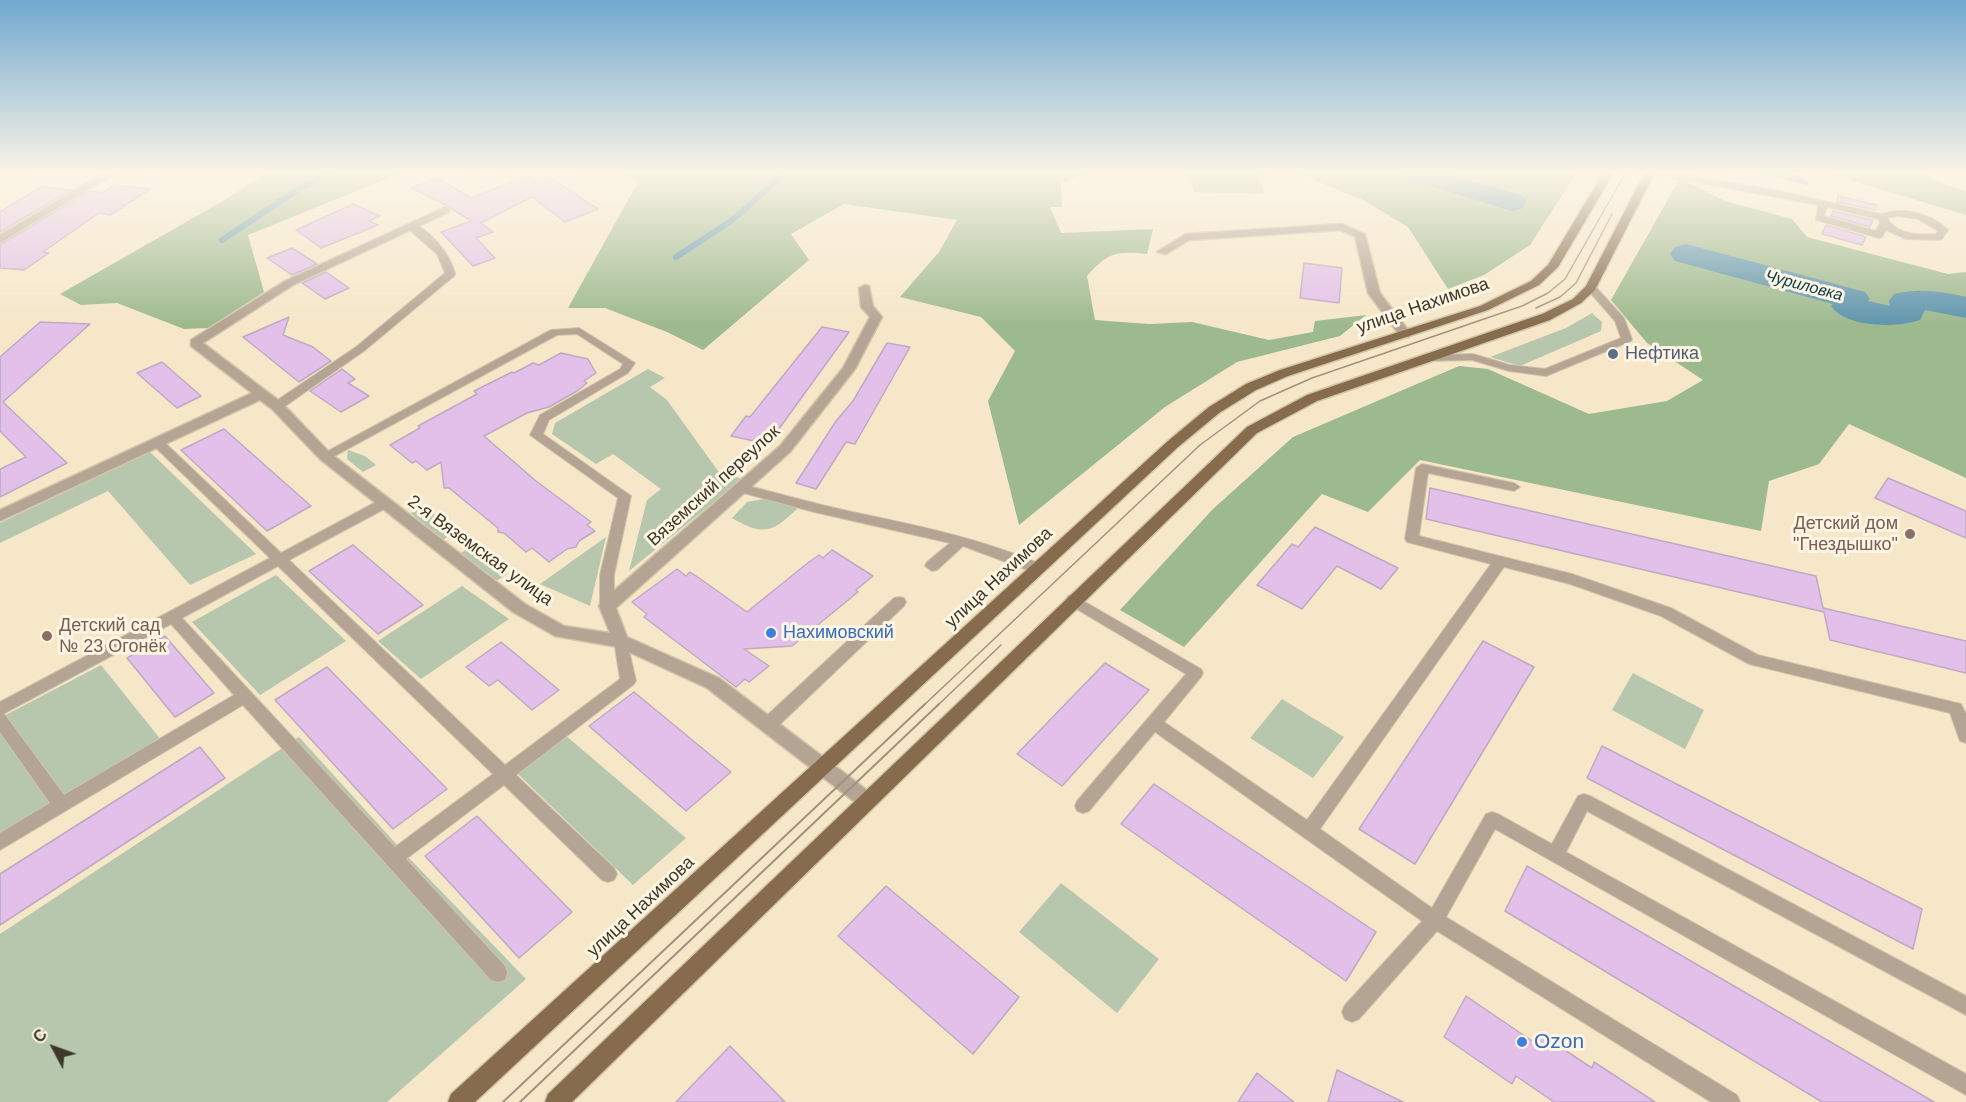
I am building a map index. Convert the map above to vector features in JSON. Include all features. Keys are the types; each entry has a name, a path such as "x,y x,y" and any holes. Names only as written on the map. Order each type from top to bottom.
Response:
{"main road":[{"name":"улица Нахимова","path":"459,1102 1214,410 1251,387 1284,373 1484,308 1535,283 1552,267 1578,223"},
{"path":"556,1102 1072,600 1252,430 1312,398 1546,317 1576,301 1591,288 1624,223"}],"street":[{"path":"0,240 27,223"},
{"name":"2-я Вяземская улица","path":"416,223 289,283 195,343 277,406 325,456 383,504 519,608 561,632 621,641 713,683 866,800"},
{"path":"1162,252 1186,237 1341,227 1360,234 1374,293 1405,334"},
{"name":"Вяземский переулок","path":"608,606 785,449 849,369 876,317 867,307 865,288"},
{"path":"0,516 261,394"},
{"path":"608,606 621,641"}],"lane":[{"path":"1839,223 1879,235 1882,223"},
{"path":"1887,223 1899,233 1921,239 1939,237 1943,230 1935,223"},
{"path":"277,406 360,349 450,274 449,261 431,242 410,226"},
{"path":"1425,358 1473,357 1509,368 1546,373 1627,339 1620,320 1591,288"},
{"path":"325,456 555,332 579,331 629,363 624,371 544,418 536,435 625,496 607,574 608,606"},
{"path":"158,443 608,873"},
{"path":"1514,488 1422,468 1412,539 1572,579 1666,612 1754,660 1956,708 1966,736"},
{"path":"741,488 826,511 960,541 1038,569"},
{"path":"0,709 383,504"},
{"path":"932,566 960,541"},
{"path":"1308,832 1500,562"},
{"path":"1072,600 1196,673 1083,806"},
{"path":"768,725 899,602"},
{"path":"173,617 498,973"},
{"path":"394,858 628,681 621,641"},
{"path":"0,842 245,696"},
{"path":"0,720 61,805"},
{"path":"1154,723 1435,920 1730,1102"},
{"path":"1555,855 1584,801 1966,1006"},
{"path":"1352,1011 1435,920 1492,819 1966,1085"}],"green space":[{"path":"184,223 276,223 248,235 264,292 208,328 184,329 117,303 81,305 60,294"},
{"path":"615,223 810,223 791,234 809,260 703,350 667,332 605,308 568,308"},
{"path":"955,223 1057,223 1061,233 1153,229 1147,254 1120,253 1114,255 1101,262 1087,276 1095,320 1149,324 1192,322 1269,340 1313,332 1315,321 1366,315 1340,336 1237,362 1165,407 1019,525 988,401 1015,351 981,317 900,297 939,252"},
{"path":"1402,223 1544,223 1530,245 1484,275 1448,289 1408,227"},
{"path":"1654,223 1796,223 1807,237 1948,274 1966,272 1966,478 1849,424 1819,464 1769,481 1761,531 1420,460 1368,512 1322,494 1184,647 1120,610 1213,509 1293,437 1459,366 1488,369 1589,414 1667,401 1703,380 1647,343 1611,300"},
{"path":"1592,313 1602,322 1601,331 1520,366 1490,357 1566,328"},
{"path":"648,369 665,378 650,387 667,400 718,471 742,479 629,571 647,500 661,489 613,454 596,464 552,434 555,423"},
{"path":"348,450 365,456 376,465 363,472 347,459"},
{"path":"150,452 256,554 190,585 108,491 0,543 0,523"},
{"path":"764,499 790,504 797,509 781,523 767,529 752,528 732,518 747,502"},
{"path":"424,505 455,533 442,540 411,513"},
{"path":"606,537 590,606 540,584"},
{"path":"473,546 507,574 495,582 457,555"},
{"path":"276,575 346,641 260,695 192,622"},
{"path":"462,586 509,619 421,679 378,641"},
{"path":"101,665 162,741 0,838 0,718"},
{"path":"1633,673 1704,710 1685,749 1612,710"},
{"path":"1282,699 1344,737 1313,778 1250,738"},
{"path":"565,735 686,838 633,885 517,773"},
{"path":"299,737 409,858 526,979 387,1102 0,1102 0,934"},
{"path":"1061,883 1159,959 1117,1013 1019,932"}],"building":[{"path":"0,223 14,223 0,232"},
{"path":"36,223 84,223 43,252 49,253 24,270 0,268 0,245"},
{"path":"310,223 378,225 321,248 296,230"},
{"path":"464,223 482,223 493,232 476,238 495,258 473,266 441,232"},
{"path":"1857,223 1872,223 1870,227"},
{"path":"1826,225 1866,237 1862,245 1822,234"},
{"path":"292,248 317,264 292,275 267,258"},
{"path":"1304,263 1342,268 1339,303 1300,298"},
{"path":"326,272 349,288 325,299 302,283"},
{"path":"289,317 283,335 313,347 331,361 299,382 243,337"},
{"path":"40,322 90,324 3,402 67,463 0,497 0,469 26,457 0,431 0,357"},
{"path":"822,327 849,332 768,444 731,436 746,416 750,417"},
{"path":"887,343 910,347 855,444 846,442 816,489 796,483 836,421 853,401"},
{"path":"561,353 588,359 596,373 584,381 587,383 577,391 549,407 527,413 484,436 536,481 591,522 587,525 595,531 579,541 576,547 567,549 549,562 532,548 526,552 504,533 498,532 498,528 449,488 444,488 441,462 427,470 416,461 412,463 390,445 420,428 418,426 477,394 474,391 512,372 533,363 539,365"},
{"path":"162,362 201,396 177,408 137,373"},
{"path":"342,369 355,379 348,383 369,396 341,412 310,391"},
{"path":"224,429 311,506 267,531 181,450"},
{"path":"1888,478 1966,511 1966,538 1875,498"},
{"path":"1430,488 1816,576 1823,608 1966,641 1966,673 1830,640 1824,612 1426,519"},
{"path":"1315,527 1398,568 1381,589 1337,566 1302,609 1257,585 1292,544 1298,547"},
{"path":"353,545 423,605 378,634 309,571"},
{"path":"832,550 873,576 856,590 858,592 792,646 744,649 769,666 749,682 745,679 736,687 644,617 647,614 632,602 677,569 686,576 690,572 747,612 809,562 819,555 823,558"},
{"path":"165,636 214,693 175,717 127,658"},
{"path":"1483,641 1534,667 1415,864 1359,829"},
{"path":"501,642 559,690 532,710 498,680 489,686 466,667"},
{"path":"1105,663 1149,690 1062,786 1017,754"},
{"path":"327,667 447,789 393,829 275,700"},
{"path":"634,692 731,772 686,811 589,726"},
{"path":"1602,746 1922,909 1913,949 1587,778"},
{"path":"200,747 225,778 0,925 0,874"},
{"path":"1154,784 1376,932 1346,981 1121,824"},
{"path":"477,816 572,912 519,958 425,856"},
{"path":"1527,866 1934,1102 1822,1102 1505,911"},
{"path":"886,886 1019,997 973,1054 838,936"},
{"path":"1466,996 1535,1043 1539,1033 1592,1068 1594,1062 1655,1102 1554,1102 1516,1076 1512,1084 1444,1037"},
{"path":"730,1046 785,1102 676,1102"},
{"path":"1337,1070 1403,1102 1328,1102"},
{"path":"1257,1073 1294,1102 1238,1102"}],"waterway":[{"path":"222,240 247,223"},
{"path":"676,257 727,223"},
{"name":"Чуриловка","path":"1686,254 1853,299 1848,306 1878,315 1894,316 1908,313 1906,301 1936,301 1966,308"}],"tram line":[{"path":"923,706 1200,445 1260,401 1312,378 1522,306 1548,293 1565,279 1597,223"},
{"path":"1536,308 1560,297 1576,283 1607,223"},
{"path":"937,706 1001,645"},
{"path":"503,1102 925,704"},
{"path":"520,1102 939,704"}],"place":[{"name":"Нефтика","path":"1613,354"},
{"name":"Детский дом \"Гнездышко\"","path":"1910,534"},
{"name":"Нахимовский","path":"771,633"},
{"name":"Детский сад № 23 Огонёк","path":"47,636"},
{"name":"Ozon","path":"1522,1042"}]}
